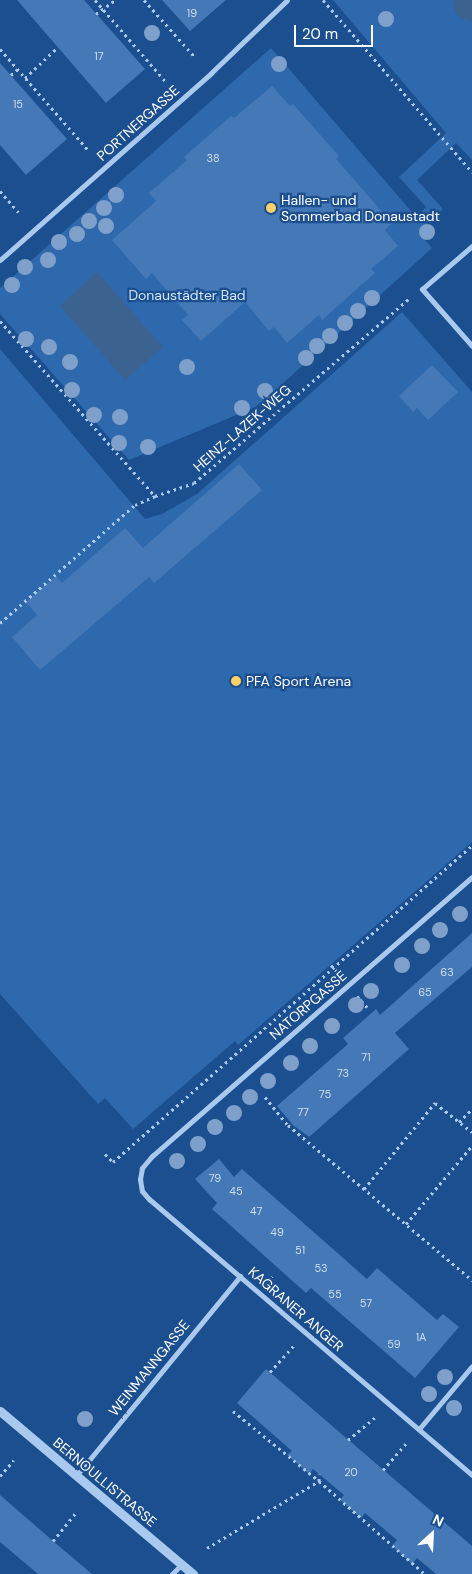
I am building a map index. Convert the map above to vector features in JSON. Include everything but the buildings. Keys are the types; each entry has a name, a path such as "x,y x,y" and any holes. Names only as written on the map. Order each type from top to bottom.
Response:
{"street":[{"name":"PORTNERGASSE","path":"0,260 211,74 287,0"},
{"path":"472,246 422,289 472,346"},
{"name":"NATORPGASSE","path":"158,1150 472,877"},
{"name":"KAGRANER ANGER","path":"158,1150 142,1168 140,1177 142,1191 149,1199 472,1475"},
{"name":"WEINMANNGASSE","path":"76,1476 240,1276"},
{"path":"419,1429 472,1366"},
{"name":"BERNOULLISTRASSE","path":"0,1411 193,1574"},
{"path":"172,1574 182,1564"}],"path":[{"path":"95,0 166,82"},
{"path":"96,14 115,0"},
{"path":"144,0 195,56"},
{"path":"323,0 472,172"},
{"path":"25,78 58,47"},
{"path":"0,49 88,150"},
{"path":"11,75 18,69"},
{"path":"0,191 18,212"},
{"name":"HEINZ-LAZEK-WEG","path":"0,624 135,505 194,483 422,289"},
{"path":"0,321 155,496"},
{"path":"105,1154 113,1162 472,844"},
{"path":"265,1097 288,1125 472,1280"},
{"path":"364,1189 435,1102 472,1132"},
{"path":"459,1122 472,1109"},
{"path":"406,1224 472,1146"},
{"path":"270,1372 295,1343"},
{"path":"233,1412 319,1481 425,1574"},
{"path":"238,1413 240,1418"},
{"path":"348,1440 377,1416"},
{"path":"383,1470 407,1442"},
{"path":"0,1476 14,1460"},
{"path":"319,1481 320,1474"},
{"path":"208,1548 319,1481"},
{"path":"352,1510 355,1513"},
{"path":"53,1540 76,1513"}],"green space":[{"name":"Donaustädter Bad","path":"333,0 472,0 472,160 456,143 417,180 443,209 418,232 432,248 258,406 129,460 0,314 0,288 271,48 416,217 426,207 399,177 446,133"},
{"name":"PFA Sport Arena","path":"402,312 472,392 472,842 238,1045 235,1041 133,1129 105,1098 98,1104 0,994 0,349 145,519 162,514 197,494"}],"shaded area":[{"path":"453,0 472,0 472,22 460,17 455,12"},
{"path":"97,272 163,347 125,380 60,306"}],"place":[{"name":"Hallen- und Sommerbad Donaustadt","path":"271,208"},
{"name":"PFA Sport Arena","path":"236,681"}]}
